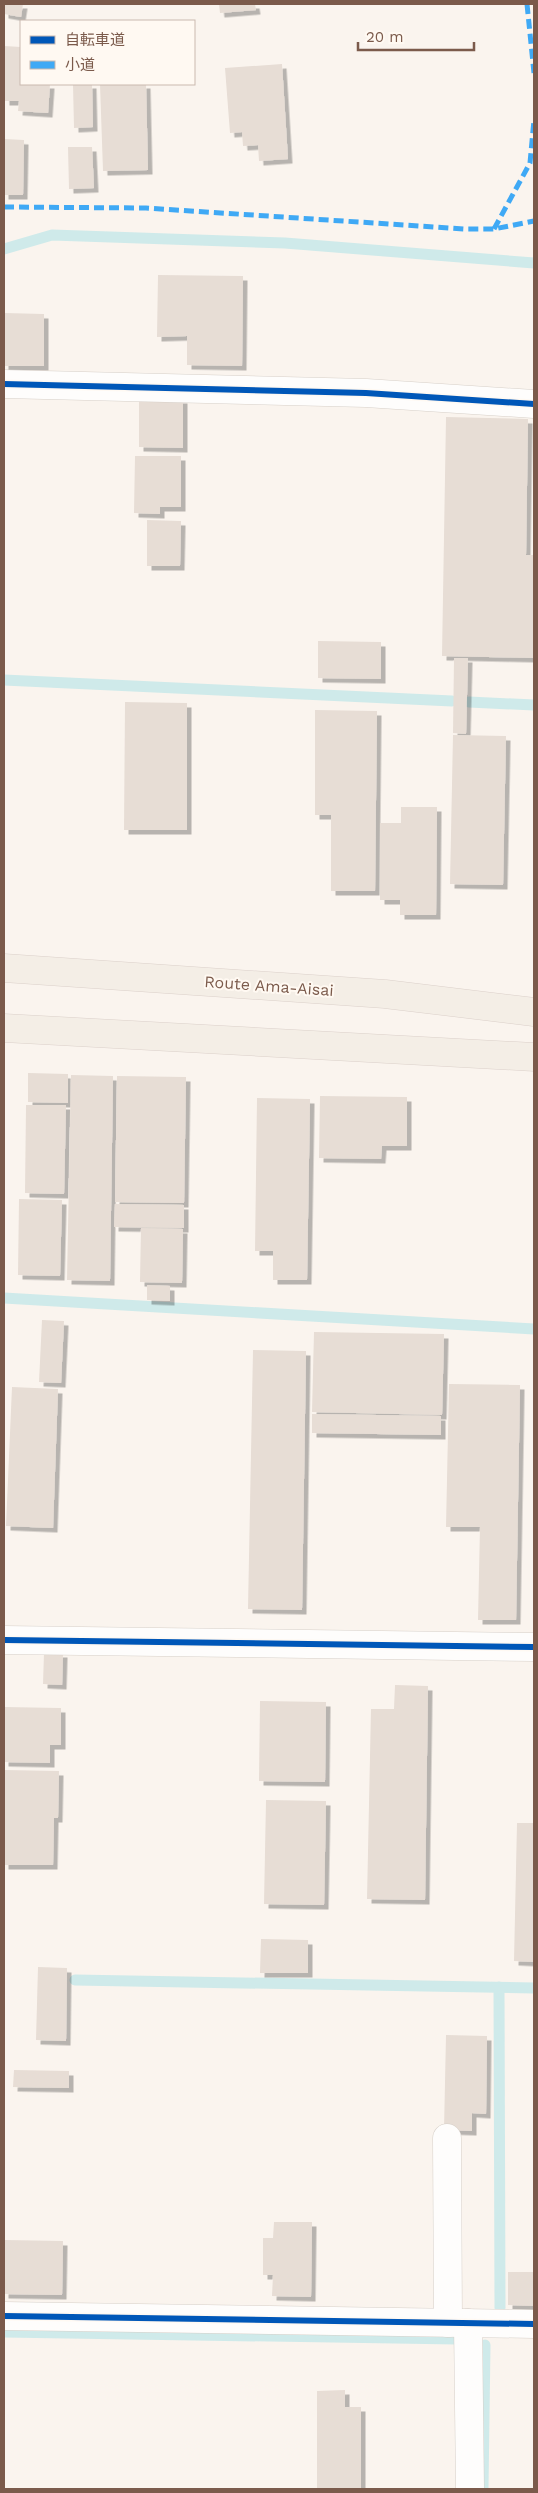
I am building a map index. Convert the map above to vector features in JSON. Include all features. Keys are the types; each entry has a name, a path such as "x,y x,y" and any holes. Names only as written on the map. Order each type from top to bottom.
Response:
{"main road":[{"name":"Route Ama-Aisai","path":"4,968 385,994 534,1012"},
{"path":"4,1028 534,1057"}],"street":[{"path":"4,384 366,393 534,404"},
{"path":"4,1640 534,1647"},
{"path":"447,2138 470,2489"},
{"path":"4,2316 534,2324"}],"building":[{"path":"4,4 23,4 21,17 4,14"},
{"path":"219,4 255,4 256,10 220,13"},
{"path":"4,46 20,47 20,85 50,85 48,113 18,111 19,101 5,101"},
{"path":"282,64 288,159 259,161 258,145 243,146 242,132 230,133 225,68"},
{"path":"73,85 92,85 93,127 74,128"},
{"path":"100,85 146,85 148,170 103,171"},
{"path":"4,139 24,140 23,195 4,195"},
{"path":"68,147 92,147 94,188 69,189"},
{"path":"158,275 243,276 242,366 187,365 187,336 157,337"},
{"path":"4,313 44,314 44,366 4,366"},
{"path":"139,399 183,399 183,448 139,447"},
{"path":"446,417 528,419 526,555 534,555 533,658 442,656"},
{"path":"135,456 181,456 181,507 160,507 160,514 134,513"},
{"path":"147,520 181,521 180,566 147,566"},
{"path":"318,641 381,642 381,679 318,678"},
{"path":"454,658 468,658 466,734 453,733"},
{"path":"125,702 187,703 187,830 124,830"},
{"path":"315,710 377,711 375,891 331,891 331,815 315,815"},
{"path":"453,735 506,736 503,885 450,884"},
{"path":"401,807 437,807 436,915 400,915 400,900 380,900 380,823 401,823"},
{"path":"28,1073 68,1074 68,1103 28,1102"},
{"path":"71,1075 113,1076 110,1281 67,1280"},
{"path":"117,1076 186,1077 184,1203 115,1202"},
{"path":"320,1096 407,1097 407,1146 382,1146 381,1159 319,1158"},
{"path":"257,1098 310,1099 307,1280 273,1280 273,1251 255,1251"},
{"path":"26,1105 66,1105 64,1194 25,1193"},
{"path":"19,1199 62,1200 60,1276 18,1275"},
{"path":"115,1204 184,1205 184,1228 114,1227"},
{"path":"141,1228 183,1229 182,1283 140,1282"},
{"path":"147,1285 170,1286 170,1301 147,1300"},
{"path":"42,1320 64,1321 61,1383 39,1382"},
{"path":"314,1332 444,1334 442,1415 312,1412"},
{"path":"253,1350 306,1351 302,1610 248,1609"},
{"path":"449,1384 520,1385 516,1620 478,1620 480,1527 446,1527"},
{"path":"12,1387 58,1389 53,1528 6,1526"},
{"path":"312,1414 441,1416 441,1435 312,1433"},
{"path":"44,1653 63,1653 62,1685 43,1684"},
{"path":"395,1685 428,1686 425,1900 367,1899 371,1709 394,1709"},
{"path":"260,1701 326,1702 325,1782 259,1781"},
{"path":"4,1707 61,1708 61,1745 50,1745 50,1763 4,1762"},
{"path":"4,1770 59,1771 58,1818 54,1818 53,1865 4,1865"},
{"path":"266,1800 326,1801 324,1905 264,1904"},
{"path":"517,1823 534,1823 534,1962 514,1961"},
{"path":"261,1939 308,1940 308,1973 260,1973"},
{"path":"38,1967 67,1968 66,2041 36,2040"},
{"path":"446,2035 487,2036 486,2114 472,2113 472,2131 444,2130"},
{"path":"14,2070 69,2071 69,2088 13,2087"},
{"path":"274,2222 312,2222 311,2297 272,2296 273,2275 263,2275 263,2238 273,2238"},
{"path":"4,2240 63,2241 62,2295 4,2294"},
{"path":"508,2272 534,2272 534,2306 508,2305"},
{"path":"345,2390 345,2407 361,2407 361,2489 317,2489 317,2391"}],"waterway":[{"path":"4,249 52,235 285,243 534,263"},
{"path":"4,680 452,701"},
{"path":"469,702 534,705"},
{"path":"4,1298 534,1329"},
{"path":"75,1980 534,1988"},
{"path":"499,1987 500,2308"},
{"path":"4,2332 457,2339"},
{"path":"483,2488 485,2345"}],"marked path":[{"path":"527,4 534,73"},
{"path":"494,229 530,163 534,120"},
{"path":"4,207 146,208 464,229 494,229 534,221"}],"cycle path":[{"path":"4,384 366,393 534,404"},
{"path":"4,1640 534,1647"},
{"path":"4,2316 534,2324"}]}
